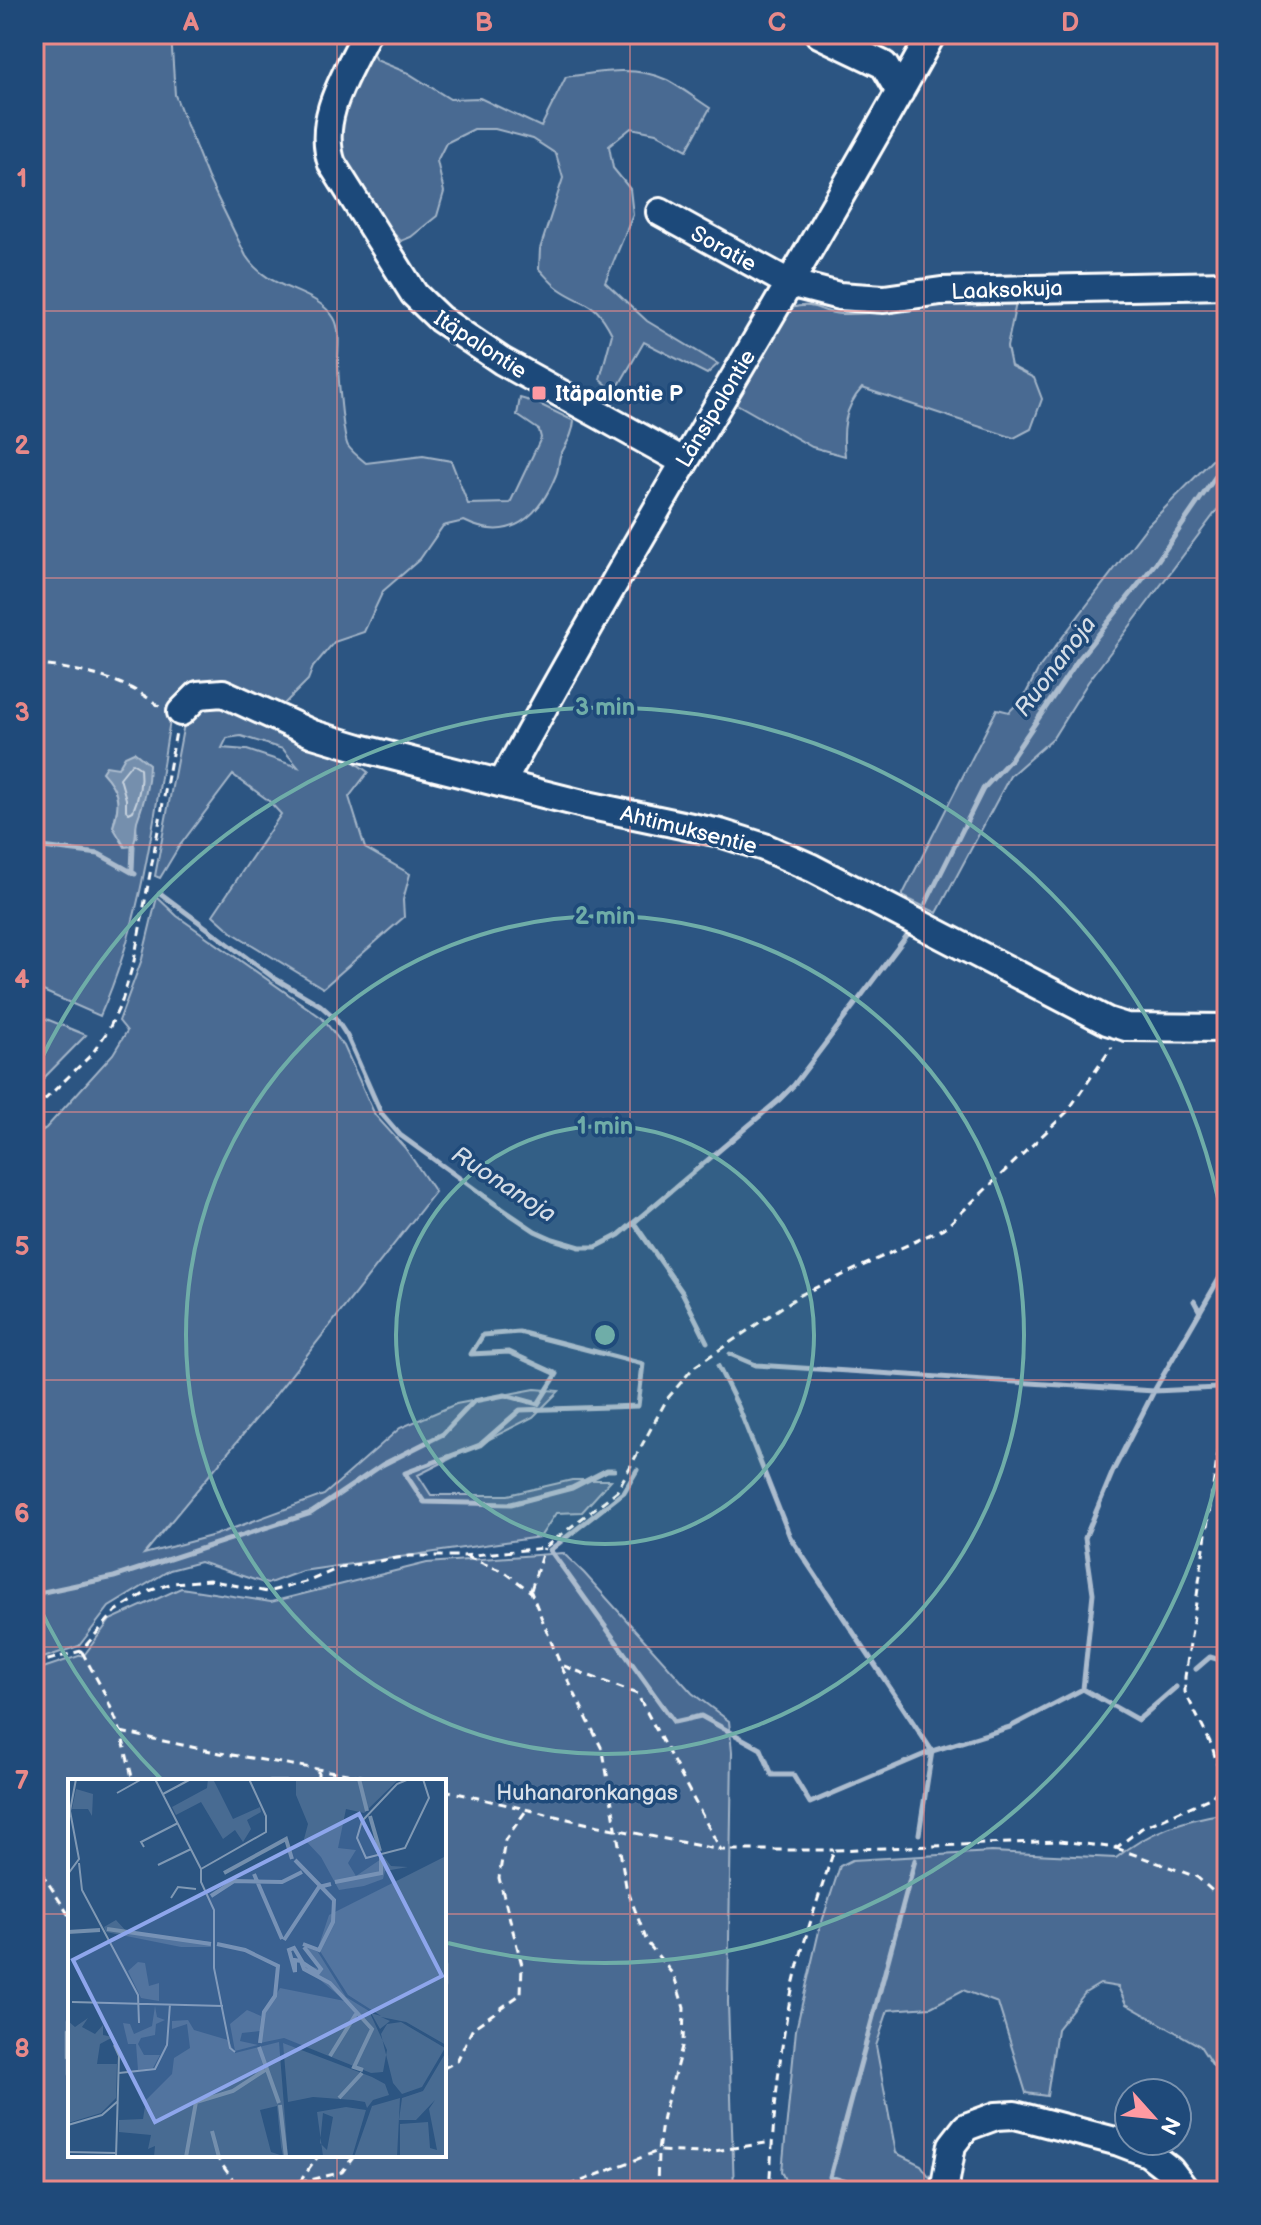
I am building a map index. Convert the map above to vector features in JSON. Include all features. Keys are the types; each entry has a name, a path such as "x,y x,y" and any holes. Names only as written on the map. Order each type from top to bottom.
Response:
{"street":[{"name":"Itäpalontie","path":"366,34 331,109 327,152 414,294 440,319 479,347 683,461"},
{"path":"819,34 884,65 900,92"},
{"name":"Länsipalontie","path":"502,783 683,461 932,34"},
{"name":"Soratie","path":"660,212 789,283"},
{"name":"Laaksokuja","path":"789,283 817,292 861,299 998,288 1227,285"},
{"name":"Ahtimuksentie","path":"179,717 198,695 223,693 328,739 587,805 720,833 764,847 884,903 1090,1014 1126,1027 1227,1028"},
{"path":"944,2191 952,2145 966,2127 996,2116 1015,2115 1119,2142 1148,2153 1170,2170 1186,2191"}],"path":[{"path":"34,664 87,671 143,693 179,717 134,961 122,1001 109,1029 92,1054 34,1110"},
{"path":"34,1664 81,1651 116,1611 149,1591 173,1583 209,1580 267,1592 309,1581 341,1567 410,1556 463,1556 544,1548 617,1491 667,1399 694,1367 800,1295 946,1227 1067,1112 1126,1027"},
{"path":"1116,1848 1142,1828 1212,1797 1220,1786 1212,1746 1185,1692 1185,1677 1220,1439 1227,1411"},
{"path":"531,1592 544,1548"},
{"path":"463,1556 505,1572 531,1592 561,1666 603,1751 626,1886 647,1942 674,1976 684,2008 683,2043 663,2116 657,2191"},
{"path":"81,1651 105,1694 121,1732 133,1779"},
{"path":"561,1666 637,1694 721,1850"},
{"path":"121,1732 220,1753 377,1779"},
{"path":"318,1770 318,1779"},
{"path":"446,1790 721,1850 834,1850 1060,1841 1116,1848 1197,1877 1217,1895 1227,1917"},
{"path":"446,2067 457,2061 473,2028 521,1994 522,1965 499,1878 505,1840 528,1808"},
{"path":"769,2191 784,2030 799,1961 834,1850"},
{"path":"34,1861 68,1914"},
{"path":"556,2191 658,2151 702,2153 772,2142"},
{"path":"216,2157 241,2191"},
{"path":"288,2191 299,2183 318,2157"},
{"path":"299,2183 342,2172 353,2157"}],"green space":[{"path":"34,34 171,34 175,95 208,178 246,256 267,277 315,300 334,318 338,333 338,368 346,441 354,453 366,463 423,456 451,461 468,504 510,503 541,438 539,430 517,415 520,398 574,421 560,456 557,473 532,514 509,528 480,527 464,521 443,526 420,559 383,591 364,632 334,642 313,667 308,680 281,707 210,683 172,708 137,904 115,979 100,1016 34,987","holes":["114,785 136,825 137,837 113,827 119,801"]},
{"path":"369,48 376,60 408,73 450,99 480,98 541,127 566,77 591,73 630,71 655,75 673,83 710,108 687,150 656,133 631,128 609,146 613,168 630,189 633,215 605,282 647,321 718,364 707,374 644,342 615,392 600,379 612,334 594,308 558,288 539,269 540,249 563,178 556,154 533,139 495,129 474,129 446,143 437,161 444,192 437,216 411,237 401,241 360,189 338,143 338,122"},
{"path":"931,303 1016,303 1007,347 1011,366 1034,378 1042,399 1031,429 1014,438 862,388 851,403 846,420 845,456 812,447 735,403 791,308 807,306 852,314"},
{"path":"1227,445 1227,497 1088,682 1053,738 1010,776 937,913 902,896 997,709 1009,712 1024,697 1039,668 1148,525"},
{"path":"207,703 336,749 368,772 349,797 365,848 410,874 403,900 404,917 323,988 233,933 213,915 281,814 268,800 233,775 178,848 160,878 155,876 183,729 189,713","holes":["241,736 283,749 298,767 247,750 222,748 227,738"]},
{"path":"157,897 177,916 322,1018 344,1046 375,1115 405,1148 435,1192 269,1403 144,1554 215,1535 324,1495 400,1428 456,1404 535,1389 559,1391 533,1417 418,1475 431,1495 508,1495 572,1480 611,1480 582,1512 556,1513 540,1537 302,1571 267,1584 200,1562 170,1570 109,1607 79,1646 34,1661 34,1137 46,1128 113,1054 127,1031 119,1021 142,959"},
{"path":"34,1014 86,1035 34,1088"},
{"name":"Huhanaronkangas","path":"563,1553 692,1693 729,1721 732,1752 728,2002 734,2191 34,2191 34,1671 85,1654 110,1620 181,1588 271,1602 427,1563"},
{"path":"1227,1813 1227,2068 1213,2066 1200,2046 1126,2004 1118,1987 1100,1984 1085,1993 1057,2029 1047,2096 1026,2093 998,2003 963,1990 931,2007 888,2010 876,2046 896,2153 921,2165 933,2182 932,2191 822,2191 822,2187 811,2183 788,2185 782,2171 796,2030 819,1931 840,1866 852,1860 992,1852 1116,1858 1141,1840 1168,1828"}],"water":[{"path":"134,752 149,764 148,779 133,846 125,847 113,827 117,797 102,772 106,766 118,768 125,756"}],"waterway":[{"name":"Ruonanoja","path":"926,903 983,789 1010,760 1078,660 1158,560 1227,460"},
{"name":"Ruonanoja","path":"34,846 99,854 135,874"},
{"path":"132,871 133,846"},
{"name":"Ruonanoja","path":"160,893 274,978 320,1005 336,1019 347,1036 381,1113 400,1135 535,1231 580,1247 596,1247 619,1235 780,1099 794,1085 908,934"},
{"path":"1216,1048 1226,1072 1227,1104"},
{"path":"1227,1152 1227,1181"},
{"path":"634,1223 682,1292 707,1342"},
{"path":"1083,1689 1093,1593 1085,1538 1113,1471 1154,1391 1227,1265"},
{"path":"1194,1301 1200,1312"},
{"path":"34,1594 114,1577 311,1513 382,1465 443,1434 474,1401 505,1395 538,1404 557,1374 509,1352 471,1354 483,1335 519,1332 643,1364 638,1406 520,1410 480,1445 405,1473 424,1502 511,1504 572,1488 607,1470 614,1470"},
{"path":"730,1354 756,1365 1154,1391 1218,1388"},
{"path":"718,1366 738,1406 790,1537 932,1751 919,1834"},
{"path":"637,1470 624,1492 550,1550 674,1722 701,1716 761,1749 772,1775 793,1775 810,1803 932,1751 1010,1727 1083,1689 1138,1720 1176,1687"},
{"path":"34,1538 40,1546 34,1583"},
{"path":"1196,1669 1210,1657 1227,1662"},
{"path":"877,2191 830,2177 915,1860"}],"place":[{"name":"Itäpalontie P","path":"539,393"}]}
